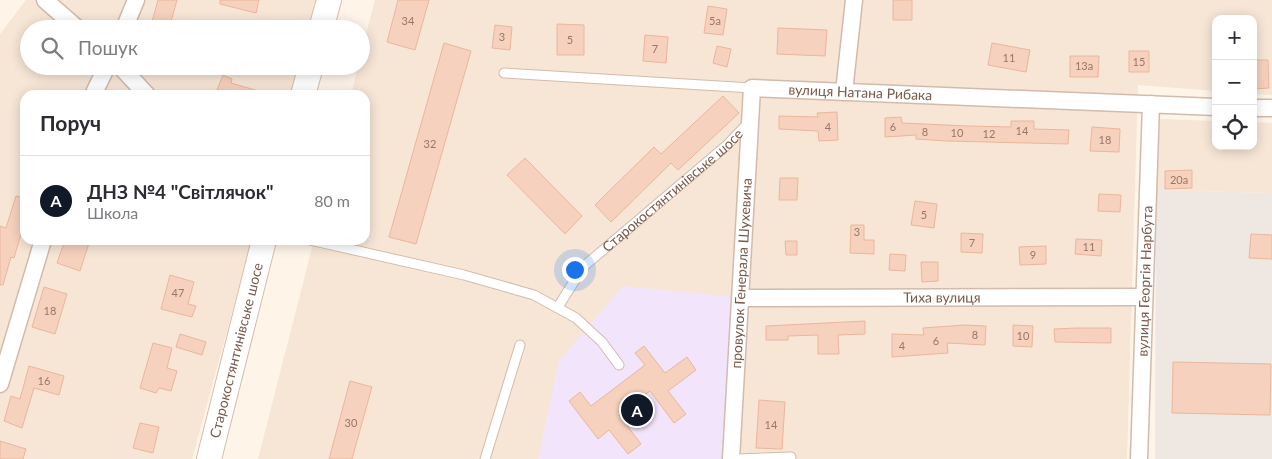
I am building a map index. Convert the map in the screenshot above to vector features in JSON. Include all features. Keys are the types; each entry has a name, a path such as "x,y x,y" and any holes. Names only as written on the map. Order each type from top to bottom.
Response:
{"main road":[{"path":"323,20 329,0"},
{"path":"304,90 309,75"},
{"name":"Старокостянтинівське шосе","path":"208,459 263,245"}],"street":[{"path":"45,0 68,20"},
{"path":"128,20 136,0"},
{"path":"844,92 854,0"},
{"path":"95,90 103,75"},
{"path":"128,75 142,90"},
{"name":"вулиця Натана Рибака","path":"752,88 1212,107"},
{"name":"провулок Генерала Шухевича","path":"732,459 752,88"},
{"name":"вулиця Георгія Нарбута","path":"1139,459 1143,296 1151,104"},
{"path":"1257,108 1272,108"},
{"path":"0,384 41,245"},
{"name":"Тиха вулиця","path":"741,298 1143,296"}],"lane":[{"name":"вулиця Натана Рибака","path":"504,73 752,88"},
{"name":"Старокостянтинівське шосе","path":"558,307 582,267 726,146 750,121"},
{"path":"331,245 503,285 558,307 591,330 619,365"},
{"path":"485,459 520,345"},
{"path":"737,459 791,457"}],"shaded area":[{"path":"26,0 317,0 311,20 20,20 20,75 297,75 292,90 20,90 20,245 251,245 192,459 0,459 0,34"},
{"path":"375,0 1272,0 1272,95 1257,94 1257,15 1212,15 1212,91 1138,85 1127,459 258,459 313,245 370,245 370,90 352,90 356,75 370,75 370,20"},
{"path":"1160,119 1212,121 1212,150 1257,150 1257,122 1272,123 1272,193 1156,190"},
{"path":"1156,190 1272,193 1272,459 1155,459"},
{"path":"623,286 734,297 723,459 538,459 559,361"}],"building":[{"path":"158,0 177,0 171,20 152,20"},
{"path":"220,0 259,0 256,13 220,4"},
{"path":"398,0 429,0 415,50 387,42"},
{"path":"893,0 912,0 912,20 893,20"},
{"path":"708,6 727,9 723,35 704,33"},
{"path":"557,24 584,25 584,55 557,55"},
{"path":"495,25 512,27 510,50 492,48"},
{"path":"778,28 827,30 825,56 777,54"},
{"path":"645,35 668,37 666,63 643,61"},
{"path":"444,43 471,51 416,244 389,237"},
{"path":"992,43 1030,50 1026,72 988,65"},
{"path":"717,46 731,49 727,67 713,63"},
{"path":"1129,51 1149,51 1149,72 1129,72"},
{"path":"1070,56 1099,56 1098,77 1070,77"},
{"path":"1257,60 1268,60 1269,88 1257,89"},
{"path":"223,75 232,79 231,83 255,90 217,90"},
{"path":"723,96 739,113 678,170 671,163 611,222 595,205 654,147 661,154"},
{"path":"837,112 838,140 819,141 818,131 779,129 779,116 818,117 817,113"},
{"path":"901,117 902,123 968,126 1011,127 1011,121 1034,121 1034,129 1069,130 1068,144 946,141 916,139 916,135 885,137 885,118"},
{"path":"1092,127 1120,129 1119,152 1090,151"},
{"path":"525,158 582,216 565,234 507,175"},
{"path":"1192,170 1192,188 1165,189 1165,171"},
{"path":"780,178 798,178 797,200 779,200"},
{"path":"1099,194 1121,195 1120,212 1098,211"},
{"path":"16,196 20,197 20,237 14,258 11,257 3,285 0,285 0,226 6,228"},
{"path":"915,201 937,204 934,228 911,225"},
{"path":"851,225 864,225 864,240 874,240 874,254 850,253"},
{"path":"961,233 983,234 982,253 961,252"},
{"path":"1251,234 1272,235 1272,259 1249,258"},
{"path":"1076,239 1102,240 1101,256 1075,254"},
{"path":"785,241 797,241 797,255 786,255"},
{"path":"63,245 88,245 80,271 57,263"},
{"path":"1046,246 1046,264 1020,265 1019,247"},
{"path":"890,254 906,255 905,271 889,270"},
{"path":"921,262 938,262 938,281 922,282"},
{"path":"170,275 194,282 188,304 196,306 192,317 161,309"},
{"path":"44,287 67,294 55,334 32,327"},
{"path":"865,321 865,334 838,335 839,354 818,354 818,335 788,336 788,340 766,340 766,326"},
{"path":"964,325 986,326 985,345 947,343 948,353 892,357 892,334 924,335 923,328"},
{"path":"1013,325 1033,326 1032,347 1013,346"},
{"path":"1111,328 1111,343 1055,342 1054,329"},
{"path":"180,334 206,342 202,355 176,347"},
{"path":"153,343 172,348 167,368 177,371 171,391 159,388 156,393 140,388"},
{"path":"644,346 665,373 687,357 696,370 668,391 686,414 674,423 650,391 619,415 641,444 628,454 609,430 598,439 569,401 580,392 591,406 645,365 635,353"},
{"path":"1173,362 1271,364 1270,415 1172,413"},
{"path":"29,366 64,376 59,395 34,388 22,428 4,421 11,396 20,399"},
{"path":"350,381 372,387 352,459 329,459"},
{"path":"759,400 785,402 782,449 756,448"},
{"path":"140,423 159,427 153,453 133,448"},
{"path":"0,441 26,449 23,459 0,459"}],"place":[{"name":"ДНЗ №4 \"Світлячок\"","path":"637,410"}]}
